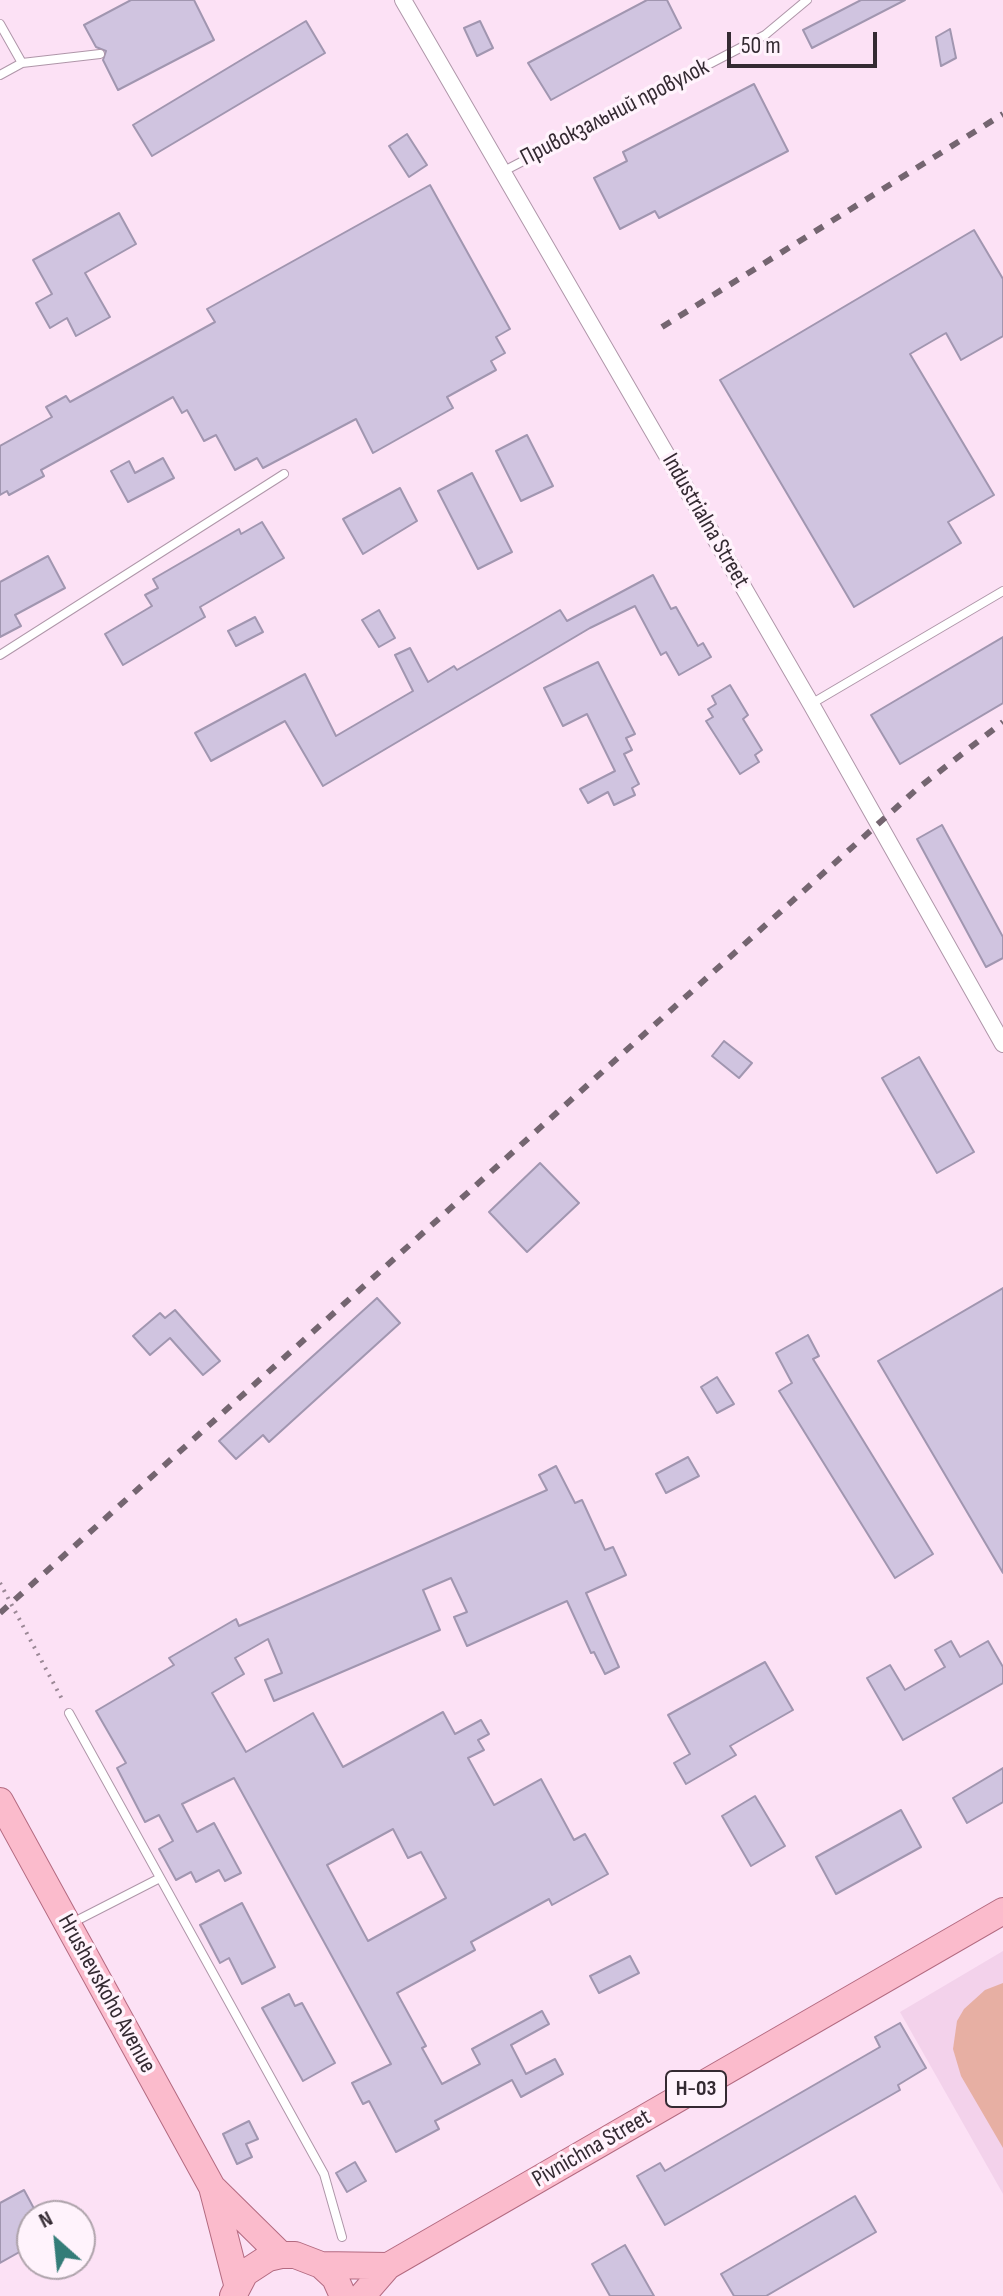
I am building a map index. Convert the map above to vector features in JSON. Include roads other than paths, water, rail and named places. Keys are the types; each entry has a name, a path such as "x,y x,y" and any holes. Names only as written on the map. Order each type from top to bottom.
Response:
{"main road":[{"name":"Hrushevskoho Avenue","path":"0,1801 212,2187 235,2290"},
{"name":"Pivnichna Street","path":"362,2296 388,2266 1003,1911"},
{"name":"Hrushevskoho Avenue","path":"212,2187 281,2255"},
{"path":"235,2290 256,2264 281,2255 309,2258 321,2265 335,2278 343,2296"},
{"path":"321,2265 388,2266"}],"street":[{"name":"Industrialna Street","path":"403,0 811,704 1003,1044"}],"lane":[{"name":"Привокзальний провулок","path":"502,172 765,35 807,0"},
{"path":"0,24 22,63"},
{"path":"0,75 22,63 100,54"},
{"path":"0,655 284,474"},
{"path":"811,704 1003,591"},
{"path":"69,1713 324,2174 342,2237"},
{"path":"69,1925 160,1878"}],"railway":[{"path":"662,327 1003,114"},
{"path":"0,1613 917,789 1003,722"}]}
